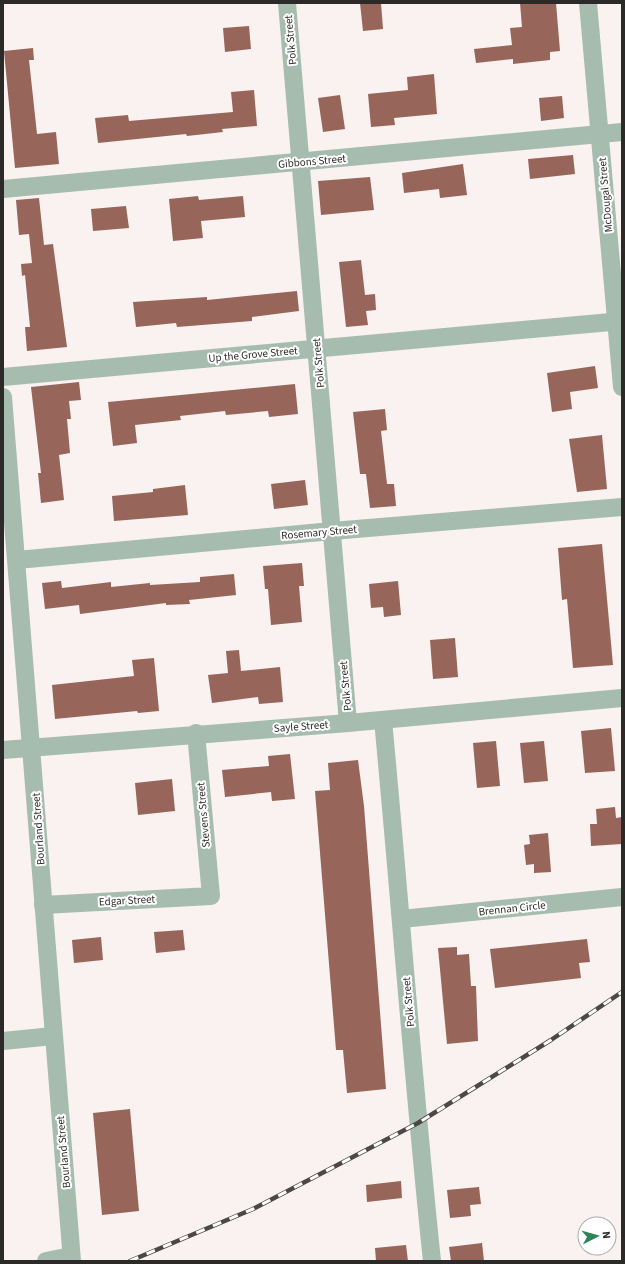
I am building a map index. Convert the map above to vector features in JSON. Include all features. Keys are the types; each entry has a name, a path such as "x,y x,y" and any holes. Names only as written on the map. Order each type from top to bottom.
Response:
{"street":[{"name":"Polk Street","path":"287,3 348,723"},
{"name":"McDougal Street","path":"588,3 619,321 622,387"},
{"name":"Gibbons Street","path":"3,189 622,132"},
{"name":"Up the Grove Street","path":"3,377 619,321"},
{"name":"Bourland Street","path":"3,397 72,1259"},
{"name":"Rosemary Street","path":"17,560 332,531 622,507"},
{"name":"Sayle Street","path":"3,750 196,733 348,723 622,698"},
{"name":"Polk Street","path":"383,720 418,1123 432,1261"},
{"name":"Stevens Street","path":"196,733 211,896"},
{"name":"Edgar Street","path":"43,905 211,896"},
{"name":"Brennan Circle","path":"401,919 622,897"},
{"path":"3,1041 53,1036"},
{"path":"46,1261 72,1259"}],"building":[{"path":"360,3 381,3 383,29 363,31"},
{"path":"520,3 556,3 560,51 550,52 550,60 513,64 513,59 476,63 474,49 512,45 510,28 522,27"},
{"path":"249,26 251,49 225,52 223,28"},
{"path":"33,48 34,60 29,60 37,134 56,132 59,164 15,168 4,51"},
{"path":"434,74 437,114 394,118 395,125 371,127 368,94 408,90 407,77"},
{"path":"254,90 257,126 222,129 223,132 187,136 186,134 98,143 95,118 128,115 129,121 233,112 231,92"},
{"path":"340,95 345,129 323,132 318,98"},
{"path":"562,96 564,118 541,121 539,98"},
{"path":"573,155 575,174 530,179 528,159"},
{"path":"463,164 467,195 440,198 439,189 404,193 402,173"},
{"path":"370,177 374,210 321,215 318,181"},
{"path":"198,196 199,200 243,196 245,217 201,221 203,238 173,241 169,199"},
{"path":"39,198 44,245 53,244 67,347 27,351 25,327 30,327 25,275 22,276 21,264 32,263 29,234 19,235 16,200"},
{"path":"126,206 129,228 93,231 91,209"},
{"path":"361,260 365,295 375,294 376,310 366,311 368,325 346,327 339,262"},
{"path":"297,291 299,311 252,317 252,321 177,327 176,323 136,327 133,302 207,297 207,300"},
{"path":"595,366 598,388 570,392 572,409 552,412 547,373"},
{"path":"79,382 81,400 69,401 71,419 67,419 70,453 59,455 64,500 41,503 38,473 41,473 31,387"},
{"path":"295,384 298,414 269,417 268,411 226,415 225,411 180,416 181,420 135,425 137,443 113,446 108,402"},
{"path":"385,409 387,430 381,431 387,484 394,484 396,506 370,508 366,474 360,474 353,412"},
{"path":"602,435 607,489 577,492 569,439"},
{"path":"305,480 308,505 274,509 271,484"},
{"path":"185,485 188,515 114,521 112,496 153,492 153,489"},
{"path":"602,544 613,665 573,668 567,599 562,600 558,548"},
{"path":"302,563 304,586 299,586 302,622 271,625 268,589 265,589 263,566"},
{"path":"234,574 236,595 189,600 190,604 166,605 166,603 80,614 79,605 45,609 42,583 61,581 62,588 111,582 111,587 150,583 150,585 200,582 200,577"},
{"path":"398,581 401,615 384,617 383,607 371,608 369,584"},
{"path":"455,638 458,677 433,679 430,640"},
{"path":"239,650 241,671 280,667 283,702 259,704 258,697 212,703 208,675 228,673 226,651"},
{"path":"154,658 159,711 138,713 137,711 55,719 52,685 134,676 132,660"},
{"path":"611,728 615,771 585,773 581,731"},
{"path":"496,741 500,786 477,788 473,743"},
{"path":"544,741 548,781 524,783 520,743"},
{"path":"290,754 295,799 272,801 271,792 225,797 222,770 269,766 268,756"},
{"path":"358,760 364,806 386,1089 347,1093 343,1050 336,1050 315,791 330,790 328,763"},
{"path":"172,779 175,811 138,815 135,783"},
{"path":"615,807 616,818 622,817 622,844 591,846 590,824 597,824 596,809"},
{"path":"548,833 551,872 534,873 534,864 526,865 524,845 530,844 529,835"},
{"path":"183,930 185,950 156,953 154,932"},
{"path":"101,937 103,960 74,963 72,940"},
{"path":"587,939 590,962 579,963 581,978 495,988 490,949"},
{"path":"457,947 457,955 469,954 471,986 476,986 478,1041 447,1044 438,948"},
{"path":"130,1109 139,1211 102,1215 93,1113"},
{"path":"401,1181 402,1198 367,1202 366,1185"},
{"path":"479,1187 481,1204 470,1205 471,1216 450,1218 447,1190"},
{"path":"482,1243 484,1261 451,1261 449,1247"},
{"path":"406,1245 408,1261 376,1261 375,1248"}],"railway":[{"path":"130,1261 253,1209 418,1123 551,1040 622,992"}]}
